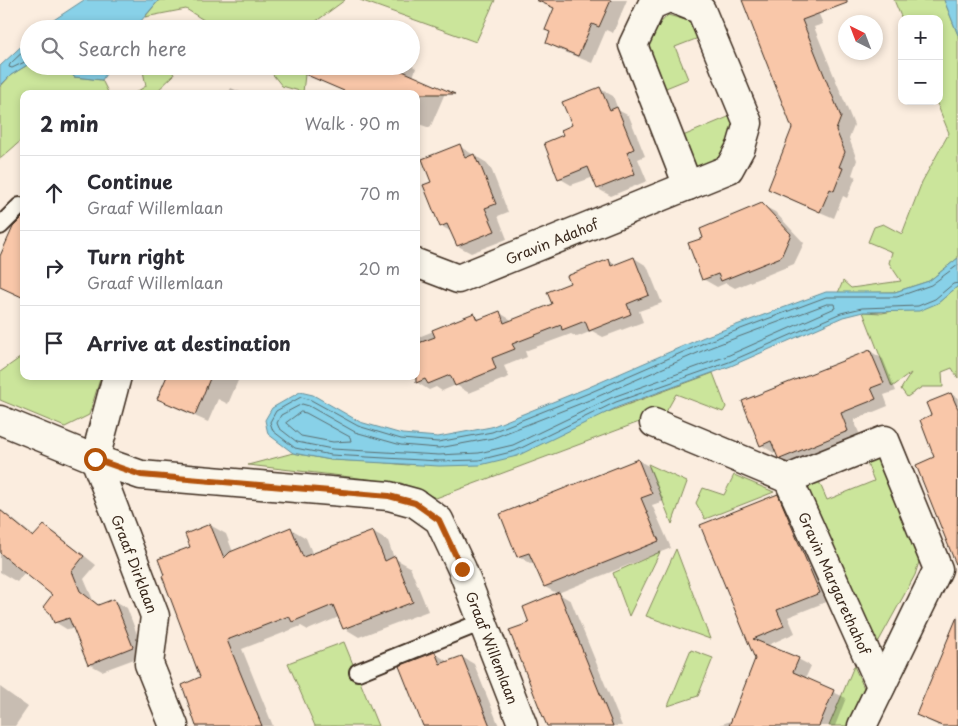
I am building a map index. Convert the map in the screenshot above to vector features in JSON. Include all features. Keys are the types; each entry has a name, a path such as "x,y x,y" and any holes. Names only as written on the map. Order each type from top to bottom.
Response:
{"street":[{"path":"664,0 652,5 632,45 688,186"},
{"name":"Gravin Adahof","path":"420,265 458,280 729,169 741,146 748,123 701,10 676,0"},
{"path":"95,459 116,380"},
{"name":"Graaf Willemlaan","path":"0,420 95,459 141,475 389,496 415,503 439,520 462,569 523,726"},
{"path":"654,423 788,479 885,440 938,569 862,726"},
{"name":"Graaf Dirklaan","path":"95,459 155,616 149,664 174,726"},
{"name":"Gravin Margarethahof","path":"788,479 881,686"}],"lane":[{"path":"0,226 20,206"},
{"path":"358,672 482,622"}],"green space":[{"path":"159,0 345,0 318,20 204,20 186,9 145,17"},
{"path":"360,0 495,0 476,42 420,22 420,20 415,20"},
{"path":"894,0 944,0 958,35 958,258 929,281 895,292 838,293 843,281 851,288 901,281 889,263 892,252 868,242 874,227 883,224 902,234 922,182 949,133 938,105 943,105 943,15 900,15"},
{"path":"668,15 689,21 701,37 675,47 688,79 661,90 647,51 649,35"},
{"path":"20,70 20,75 73,75 74,77 102,80 107,90 20,90 20,142 0,159 0,87 11,75"},
{"path":"144,75 174,75 158,90 140,90 146,86"},
{"path":"273,75 305,75 303,90 282,86"},
{"path":"733,115 731,150 696,173 683,136"},
{"path":"958,286 958,378 952,368 942,372 943,387 922,387 907,397 901,389 911,373 892,387 863,312 882,313 938,303"},
{"path":"20,358 20,380 100,380 89,415 65,427 0,400 0,372"},
{"path":"713,373 726,407 723,412 676,394 666,412 436,498 401,483 248,465 293,453 331,460 408,465 605,413"},
{"path":"876,453 922,552 915,575 875,648 803,481 817,477 827,500 874,481 865,458"},
{"path":"648,464 687,482 672,524"},
{"path":"734,475 774,492 705,519 696,503 703,488 724,495"},
{"path":"676,549 710,639 646,616"},
{"path":"660,552 629,616 613,573"},
{"path":"344,642 378,726 315,726 288,663"},
{"path":"691,650 713,658 698,696 668,706"},
{"path":"854,666 864,688 847,726 829,726"}],"water":[{"path":"84,0 159,0 142,20 54,20"},
{"path":"944,0 958,0 958,35"},
{"path":"20,47 20,70 0,86 0,66"},
{"path":"73,75 105,75 102,80 74,77"},
{"path":"958,258 958,286 938,303 919,311 863,312 843,317 731,366 618,407 517,456 480,465 439,466 331,460 293,453 268,434 265,420 272,408 300,392 313,395 360,422 402,434 438,437 491,427 704,337 826,292 895,292 929,281"}],"building":[{"path":"536,0 611,0 599,27 592,24 578,56 546,43 550,32 545,30 554,8"},
{"path":"742,0 847,0 847,3 802,20 841,117 836,130 845,152 839,167 843,168 834,191 830,189 820,212 768,189 792,128"},
{"path":"307,75 412,75 455,94 420,94 420,90 342,90"},
{"path":"600,87 610,110 617,107 634,149 627,152 635,174 597,189 588,167 558,179 544,143 563,135 561,130 572,125 562,102"},
{"path":"460,144 465,158 474,154 479,162 496,204 485,208 495,231 457,246 447,224 440,227 423,185 431,182 422,159"},
{"path":"762,203 791,234 781,257 721,281 718,274 702,280 688,243 703,238 700,229"},
{"path":"20,220 20,296 0,287 0,256 13,227"},
{"path":"634,257 649,295 627,304 631,314 589,331 585,321 562,330 561,325 512,344 515,349 492,358 496,369 455,386 450,375 428,384 425,379 416,383 416,380 420,380 420,343 435,337 432,330 474,313 477,320 500,311 504,323 552,304 547,292 570,283 567,276 609,259 611,266"},
{"path":"870,350 884,383 871,388 876,399 841,413 848,431 780,459 771,441 760,446 742,401"},
{"path":"165,380 209,380 195,415 157,399"},
{"path":"951,393 958,409 957,567 916,465 934,457 920,420 931,415 926,403"},
{"path":"638,459 652,494 641,498 659,541 544,587 529,553 517,557 500,514"},
{"path":"778,494 820,593 777,610 784,626 753,639 799,658 793,672 834,690 819,726 729,726 755,659 700,525"},
{"path":"0,510 33,537 44,525 84,556 72,571 80,591 98,605 114,599 133,647 88,665 69,618 54,623 50,613 43,607 52,595 0,553"},
{"path":"210,524 224,558 230,552 291,527 303,557 373,531 385,561 395,556 413,602 343,629 333,605 292,622 289,616 227,640 262,726 196,726 182,685 200,677 162,576 164,575 158,559 190,547 185,534"},
{"path":"559,592 613,726 547,726 541,712 509,630 529,623 523,607"},
{"path":"957,617 958,726 942,726 916,715"},
{"path":"435,652 440,664 462,656 490,726 423,726 399,666"}],"route":[{"path":"95,459 141,475 389,496 415,503 439,520 462,569"}]}
